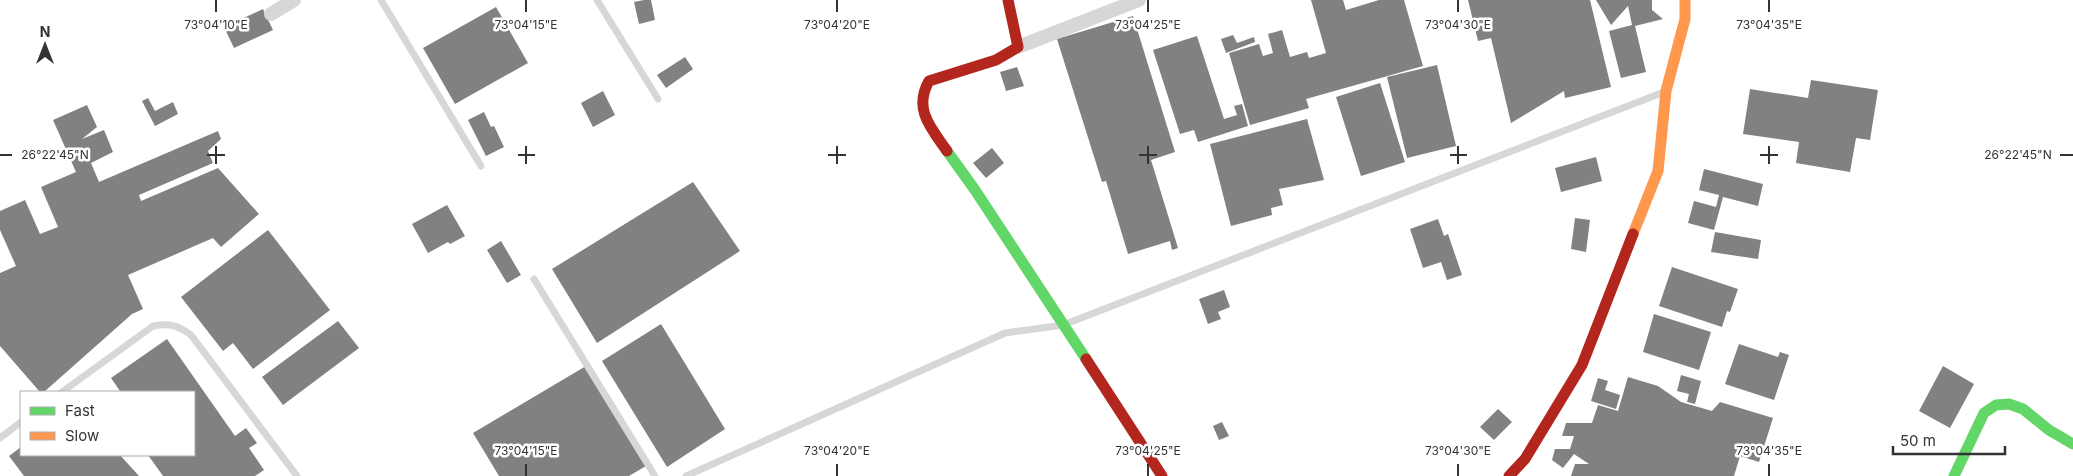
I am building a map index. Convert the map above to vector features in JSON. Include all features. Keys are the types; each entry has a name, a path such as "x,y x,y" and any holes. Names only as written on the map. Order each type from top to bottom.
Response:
{"street":[{"path":"271,14 294,0"},
{"path":"1008,0 1018,47"},
{"path":"1139,0 1018,47 996,60 929,81 922,93 925,120 975,190 1162,476"},
{"path":"1509,476 1525,459 1582,364 1658,171 1666,91 1685,19 1685,0"},
{"path":"1954,476 1984,413 1996,405 2009,404 2023,410 2049,430 2073,444"}],"lane":[{"path":"381,0 481,166"},
{"path":"597,0 658,99"},
{"path":"686,476 699,474 1005,334 1062,325 1666,91"},
{"path":"534,279 655,476"},
{"path":"63,391 153,326 167,324 181,328 191,335 297,476"},
{"path":"0,438 20,423"}],"building":[{"path":"651,0 655,20 639,24 634,2"},
{"path":"1311,0 1343,0 1346,10 1379,0 1404,0 1423,66 1306,99 1309,108 1250,125 1229,53 1259,44 1263,56 1273,53 1268,34 1282,30 1290,57 1307,52 1309,58 1326,53"},
{"path":"1468,0 1590,0 1611,87 1565,98 1564,91 1511,123 1491,38 1478,41"},
{"path":"1596,0 1652,0 1652,10 1663,19 1635,26 1646,72 1621,78 1609,31 1632,25 1628,6 1611,25"},
{"path":"496,7 528,63 455,104 423,48"},
{"path":"263,9 273,30 234,48 224,27"},
{"path":"1133,16 1175,152 1151,160 1178,248 1172,250 1170,241 1128,254 1106,181 1102,182 1057,39"},
{"path":"1233,35 1237,43 1254,37 1255,42 1226,53 1221,39"},
{"path":"1197,36 1224,119 1237,115 1234,106 1242,104 1248,126 1198,142 1194,130 1180,134 1153,50"},
{"path":"685,57 693,69 666,88 657,75"},
{"path":"1437,65 1456,146 1407,158 1387,77"},
{"path":"1017,67 1024,86 1006,91 1000,72"},
{"path":"1811,80 1878,90 1870,140 1856,138 1850,172 1796,163 1799,142 1743,134 1750,89 1808,98"},
{"path":"1380,83 1405,162 1361,176 1336,97"},
{"path":"603,91 615,115 593,127 581,103"},
{"path":"148,98 155,111 173,102 178,114 155,126 142,101"},
{"path":"87,105 97,127 82,139 104,130 113,152 91,163 99,182 218,131 221,139 208,151 213,163 139,195 141,201 218,168 259,214 221,247 213,238 128,275 143,309 132,314 45,391 39,391 0,346 0,273 16,266 0,230 0,211 25,200 40,234 58,227 41,187 76,172 53,120"},
{"path":"484,112 491,127 494,126 504,147 486,156 468,120"},
{"path":"1307,119 1324,180 1279,189 1283,205 1271,208 1272,215 1231,226 1210,144"},
{"path":"992,148 1004,163 986,178 973,163"},
{"path":"1596,157 1602,181 1561,192 1555,168"},
{"path":"1704,169 1763,184 1758,206 1723,197 1714,230 1688,223 1694,201 1716,207 1719,195 1699,190"},
{"path":"693,182 740,251 597,343 552,269"},
{"path":"447,205 465,236 450,244 448,242 428,253 412,224"},
{"path":"1575,218 1590,220 1586,252 1571,249"},
{"path":"1438,219 1444,236 1448,234 1462,275 1447,280 1441,262 1423,268 1410,229"},
{"path":"268,230 330,310 253,369 233,343 223,351 181,297"},
{"path":"1715,232 1761,240 1758,259 1711,252"},
{"path":"501,241 521,275 507,283 487,250"},
{"path":"1672,267 1738,289 1730,312 1727,311 1722,327 1659,306"},
{"path":"1224,290 1230,307 1218,312 1221,319 1208,324 1199,299"},
{"path":"1654,314 1711,332 1699,370 1643,352"},
{"path":"338,321 359,348 283,405 262,377"},
{"path":"661,324 725,429 667,467 602,361"},
{"path":"167,339 235,436 246,428 257,443 249,448 264,470 255,476 163,476 149,456 195,456 195,391 120,391 111,378"},
{"path":"1739,344 1778,357 1780,352 1789,355 1774,400 1725,384"},
{"path":"586,366 646,466 629,476 499,476 473,433"},
{"path":"1943,366 1974,384 1950,428 1919,411"},
{"path":"1681,375 1701,381 1695,404 1687,402 1689,394 1677,391"},
{"path":"1628,377 1658,386 1681,402 1712,411 1720,402 1773,418 1759,462 1740,456 1734,476 1571,476 1575,464 1589,464 1574,454 1563,468 1552,460 1555,449 1570,449 1574,436 1562,436 1566,423 1592,423 1598,405 1618,411"},
{"path":"1598,378 1608,381 1605,390 1620,395 1616,409 1591,401"},
{"path":"1498,409 1512,422 1494,440 1480,427"},
{"path":"1222,422 1229,436 1219,440 1213,426"},
{"path":"20,448 20,456 121,456 139,476 24,476 9,456"}],"traffic: fast":[{"path":"947,151 975,190 1086,359"},
{"path":"1954,476 1984,413 1996,405 2009,404 2023,409 2049,430 2073,444"}],"traffic: slow":[{"path":"1633,234 1658,171 1666,91 1685,19 1685,0"}],"traffic: jam":[{"path":"947,151 930,126 923,109 925,91 929,81 996,60 1018,47 1008,0"},
{"path":"1509,476 1525,459 1582,365 1633,234"},
{"path":"1086,359 1162,476"}]}
